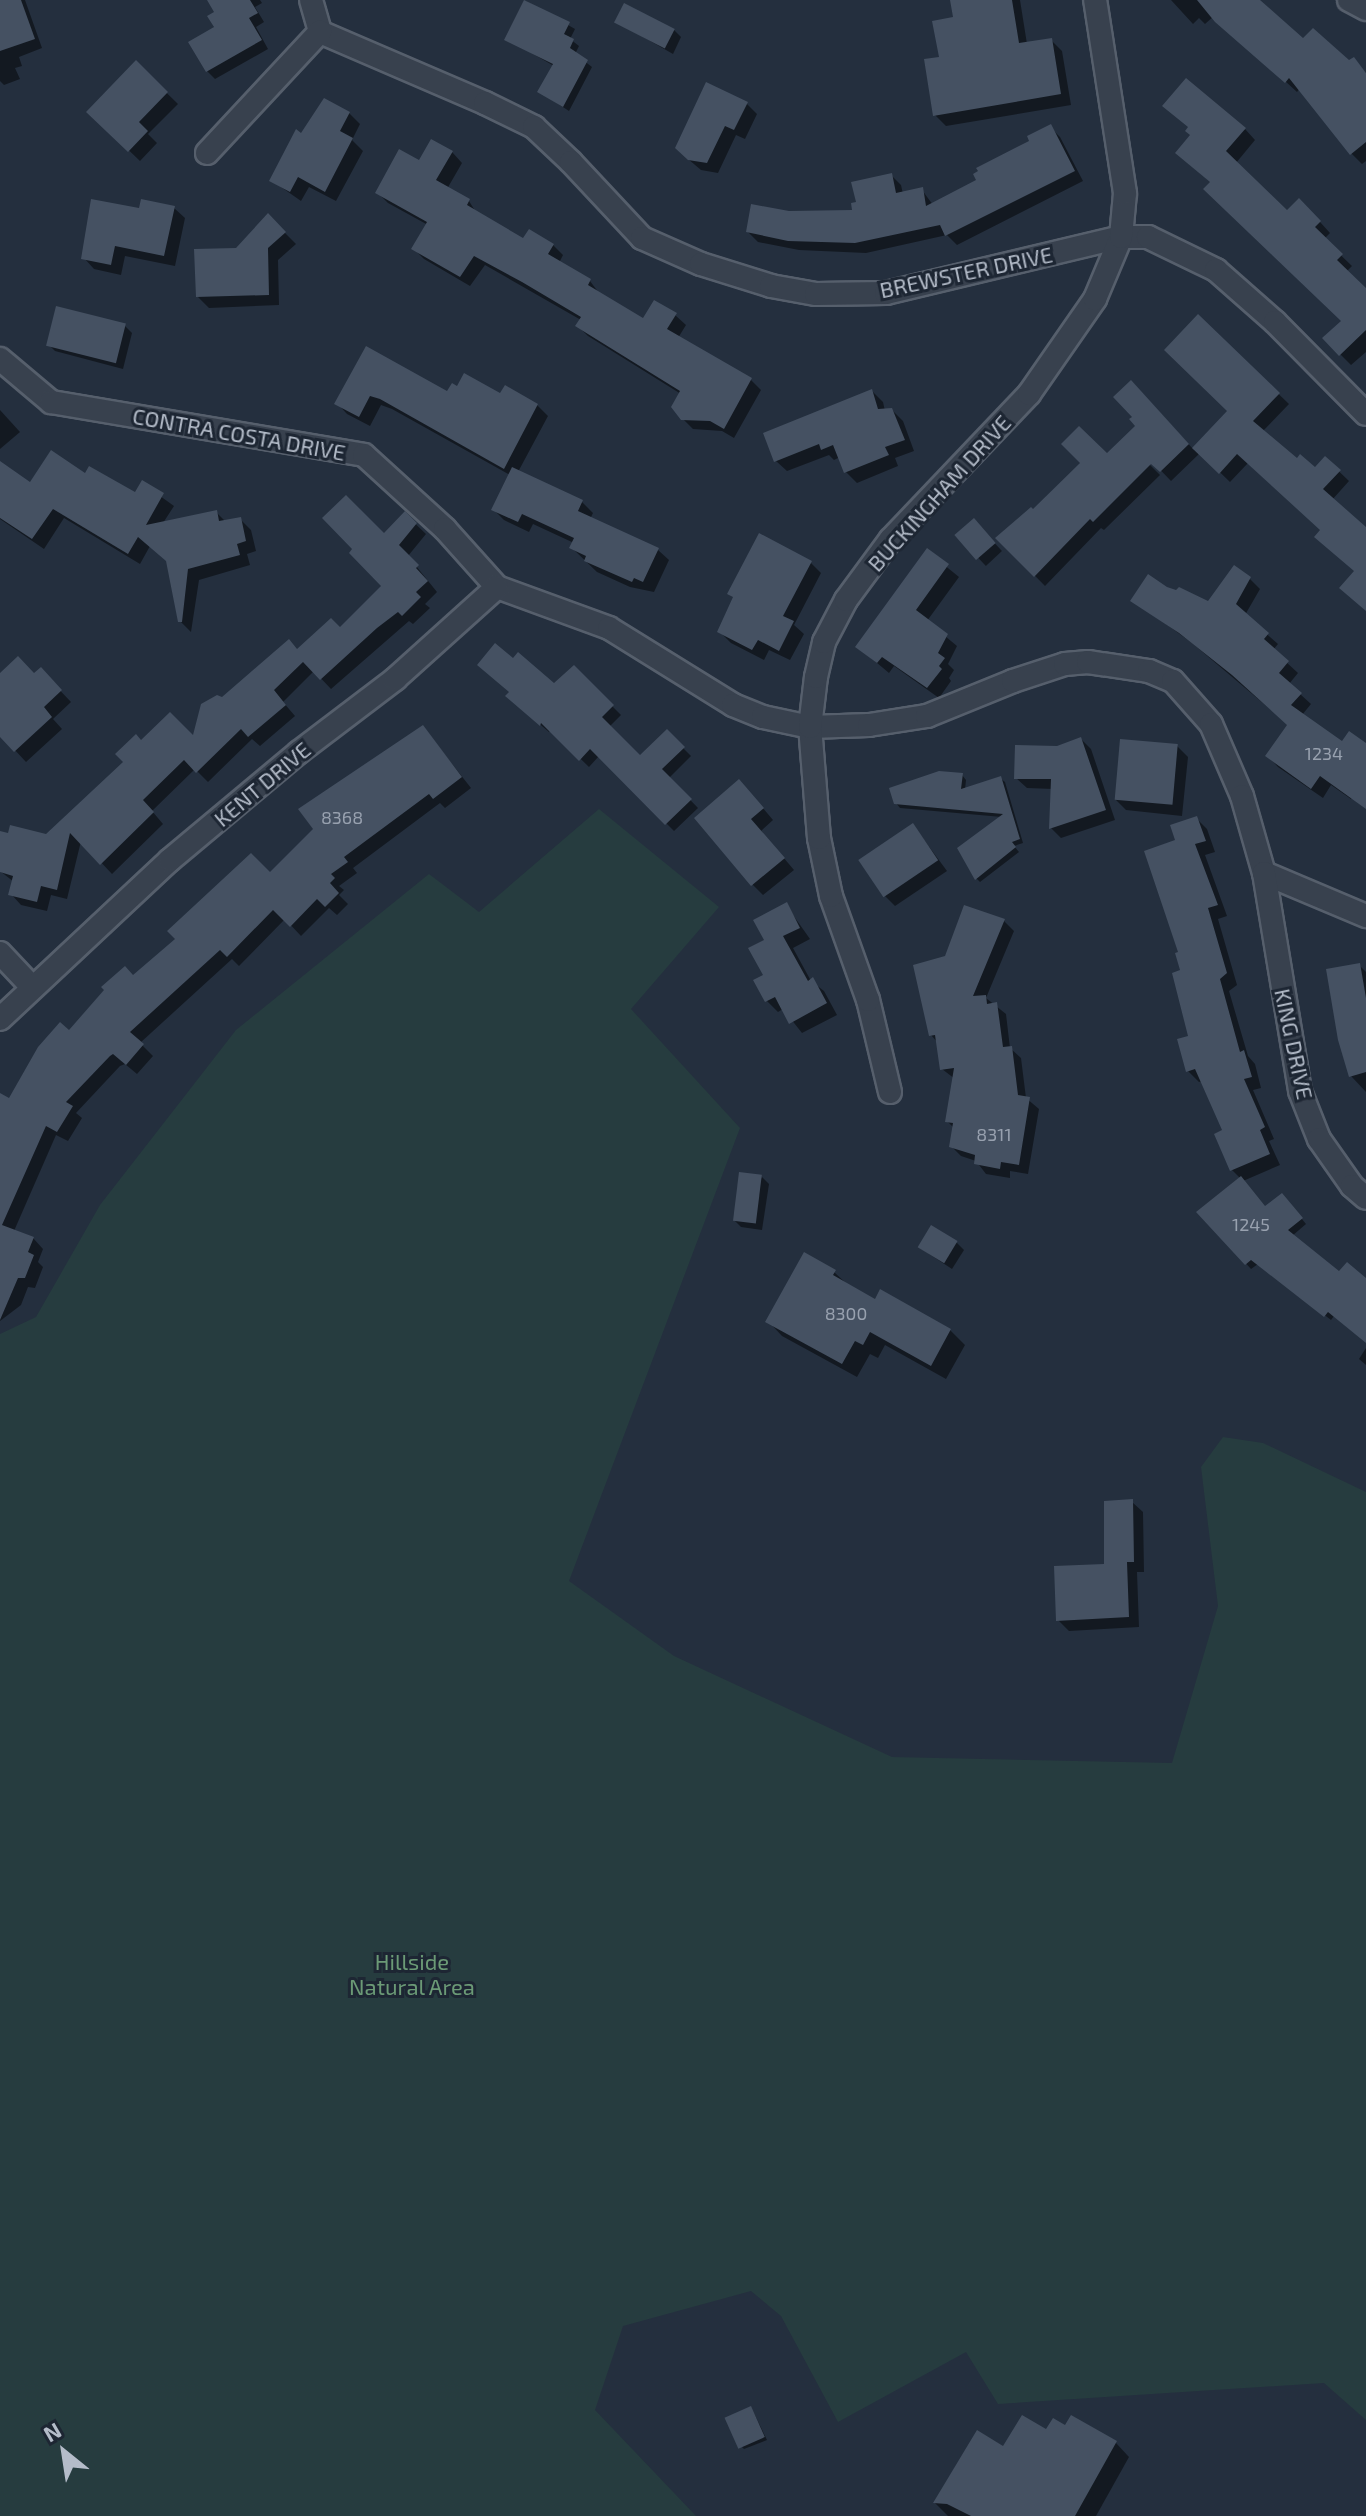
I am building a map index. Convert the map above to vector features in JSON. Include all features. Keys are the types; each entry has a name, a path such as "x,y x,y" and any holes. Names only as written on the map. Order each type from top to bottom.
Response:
{"street":[{"path":"207,153 320,32 311,0"},
{"name":"BUCKINGHAM DRIVE","path":"890,1092 868,1000 831,896 819,838 810,727 824,642 846,600 891,539 1029,394 1095,299 1121,237 1125,193 1095,0"},
{"path":"1349,0 1366,9"},
{"name":"BREWSTER DRIVE","path":"320,32 534,127 642,238 701,264 771,286 816,294 886,293 1121,237 1148,237 1216,270 1275,322 1366,414"},
{"name":"CONTRA COSTA DRIVE","path":"0,359 51,402 364,455 445,529 497,587 609,628 733,705 763,717 810,727 869,725 927,716 1013,681 1065,664 1088,662 1149,671 1173,681 1211,724 1242,796 1264,873"},
{"name":"KENT DRIVE","path":"0,1019 170,860 299,752 395,679 497,587"},
{"path":"1264,873 1366,916"},
{"name":"KING DRIVE","path":"1264,873 1300,1091 1319,1139 1352,1186 1366,1198"},
{"path":"0,953 32,987"}],"green space":[{"name":"Hillside Natural Area","path":"599,809 719,907 631,1009 740,1128 569,1581 674,1656 892,1757 1172,1763 1218,1606 1201,1467 1223,1437 1263,1443 1366,1492 1366,2420 1324,2383 998,2404 966,2352 838,2422 781,2316 751,2291 623,2326 595,2410 696,2516 0,2516 0,1334 36,1317 100,1205 236,1030 429,874 479,912"}],"building":[{"path":"0,0 21,0 35,39 0,51"},
{"path":"207,0 250,0 258,13 249,18 262,40 206,72 188,42 214,27 207,16 214,12"},
{"path":"524,0 570,22 564,34 574,39 570,48 588,60 563,107 537,92 553,64 504,40"},
{"path":"950,0 1012,0 1019,43 1052,38 1061,94 933,116 924,59 939,57 932,21 953,17"},
{"path":"1197,0 1260,0 1303,38 1313,28 1349,60 1354,57 1366,73 1366,142 1350,155 1289,78 1285,83 1215,22"},
{"path":"624,3 675,29 665,48 614,23"},
{"path":"136,60 168,92 139,122 148,131 128,152 86,112"},
{"path":"1186,78 1246,128 1226,151 1287,210 1299,198 1321,221 1315,227 1343,254 1337,260 1366,288 1366,330 1339,356 1322,338 1341,321 1203,189 1210,182 1175,153 1190,135 1185,131 1188,127 1162,106"},
{"path":"706,82 748,102 734,130 725,126 707,163 688,160 675,148"},
{"path":"324,98 350,112 340,131 353,138 325,192 298,177 290,192 269,181 296,129 301,133"},
{"path":"1051,124 1075,171 945,236 940,225 855,243 788,241 746,232 751,204 789,211 852,210 851,203 856,202 851,182 892,173 896,193 923,187 926,206 976,180 973,174 978,171 976,168 1029,141 1027,136"},
{"path":"431,139 453,151 436,180 470,199 467,205 523,238 529,229 554,244 548,254 591,279 588,285 643,318 654,300 677,313 667,329 752,378 724,429 710,421 681,420 671,407 680,391 575,326 581,317 522,282 474,256 460,277 411,249 427,222 375,193 399,149 419,160"},
{"path":"91,199 139,208 141,199 175,206 164,256 115,246 111,265 81,259"},
{"path":"268,213 286,232 268,248 269,295 196,297 194,249 236,248"},
{"path":"56,306 126,323 116,363 46,346"},
{"path":"1198,314 1280,393 1253,421 1297,458 1300,454 1315,467 1325,456 1341,470 1323,489 1366,527 1366,611 1339,588 1354,571 1314,537 1320,530 1237,454 1219,474 1192,448 1227,411 1164,350"},
{"path":"366,346 447,391 452,383 457,386 464,373 500,393 505,385 538,404 504,469 380,399 370,396 359,417 334,404"},
{"path":"1131,380 1189,444 1160,472 1151,464 1093,522 1090,519 1034,577 995,538 1031,507 1033,509 1080,463 1061,444 1079,426 1107,453 1135,426 1129,419 1132,417 1113,397"},
{"path":"872,389 878,409 892,408 905,440 885,447 889,455 844,473 833,445 821,450 819,444 774,462 763,433"},
{"path":"51,450 85,473 89,466 135,492 142,480 164,493 146,525 217,510 219,521 241,517 246,541 237,544 240,555 188,569 182,622 178,622 166,561 138,537 128,554 53,509 32,539 0,518 0,461 30,482"},
{"path":"512,467 583,500 578,511 659,548 643,582 634,578 632,582 584,561 586,556 569,548 574,538 522,514 518,522 491,510"},
{"path":"346,495 384,533 405,511 417,523 399,545 419,565 416,568 428,581 416,592 421,597 402,616 398,612 377,628 320,680 303,662 274,690 286,705 248,737 241,729 196,773 184,760 143,800 154,812 100,865 70,833 57,890 41,886 37,902 8,895 13,876 0,872 0,831 8,833 10,825 46,834 123,762 115,754 136,734 141,740 170,712 193,735 201,704 217,695 222,697 289,639 297,649 331,618 340,627 381,586 349,553 352,549 322,518"},
{"path":"974,518 996,543 976,560 954,535"},
{"path":"759,533 812,561 783,616 794,621 779,651 758,640 752,650 717,632 733,597 727,594"},
{"path":"927,548 949,564 916,610 948,634 938,653 945,658 939,666 942,669 927,688 882,657 877,663 855,647"},
{"path":"1234,565 1251,577 1236,604 1269,633 1264,639 1289,661 1279,673 1302,693 1291,705 1342,741 1349,731 1366,743 1366,809 1320,776 1311,789 1265,756 1287,725 1179,633 1130,601 1148,574 1167,587 1176,590 1179,587 1208,601"},
{"path":"495,643 513,658 518,652 554,683 574,665 614,705 602,717 640,755 667,729 685,747 662,769 692,799 665,825 590,749 579,761 541,723 540,726 505,696 509,692 477,665"},
{"path":"18,656 34,673 41,667 62,690 44,707 52,717 14,752 0,737 0,673"},
{"path":"423,725 462,777 433,799 429,794 344,857 348,862 331,874 335,878 330,883 339,893 325,907 317,899 290,927 273,910 227,957 220,950 130,1032 144,1044 126,1065 113,1054 110,1056 66,1102 73,1106 57,1132 46,1126 2,1225 34,1237 28,1252 34,1255 25,1278 18,1278 0,1320 0,1093 9,1098 38,1047 60,1022 69,1030 104,990 101,987 125,966 133,975 175,939 167,931 251,853 270,872 313,829 298,809"},
{"path":"1081,737 1106,810 1049,829 1051,779 1014,779 1015,745 1057,746"},
{"path":"1120,739 1178,744 1172,805 1115,800"},
{"path":"939,771 963,773 961,789 1001,776 1020,839 1012,842 1016,847 975,880 957,848 1003,814 894,804 889,788"},
{"path":"739,779 764,808 751,819 785,858 751,886 694,818"},
{"path":"1197,816 1206,841 1195,844 1218,905 1208,908 1227,973 1220,979 1240,1052 1244,1050 1252,1077 1244,1079 1265,1127 1260,1130 1270,1154 1230,1171 1214,1134 1222,1130 1195,1069 1186,1072 1177,1039 1188,1036 1172,973 1180,970 1175,953 1178,952 1144,851 1175,840 1170,825"},
{"path":"913,823 938,860 883,897 858,860"},
{"path":"787,902 800,928 783,936 808,981 813,977 827,1003 789,1024 775,997 765,1002 753,980 763,975 748,948 764,940 753,920"},
{"path":"964,905 1005,919 973,996 986,995 987,1004 997,1002 1003,1047 1012,1046 1018,1095 1030,1097 1019,1165 1001,1162 1000,1169 974,1164 975,1155 949,1147 953,1123 945,1122 954,1068 940,1070 935,1035 929,1036 913,965 945,956"},
{"path":"1360,963 1366,998 1366,1072 1349,1077 1338,1040 1326,969"},
{"path":"739,1172 762,1175 756,1223 733,1221"},
{"path":"1241,1176 1265,1206 1282,1193 1303,1218 1288,1230 1339,1271 1347,1262 1366,1278 1366,1343 1328,1312 1324,1317 1251,1260 1245,1265 1196,1212"},
{"path":"931,1225 958,1241 944,1263 918,1247"},
{"path":"804,1252 836,1270 833,1275 875,1299 880,1289 951,1329 931,1366 870,1332 863,1345 855,1341 842,1364 765,1322"},
{"path":"1133,1499 1134,1562 1127,1562 1129,1617 1056,1621 1054,1566 1104,1564 1104,1501"},
{"path":"751,2406 765,2437 738,2449 725,2418"},
{"path":"1022,2415 1046,2429 1053,2418 1065,2425 1071,2415 1117,2441 1075,2516 971,2516 947,2504 933,2503 977,2430 1003,2446"}]}
